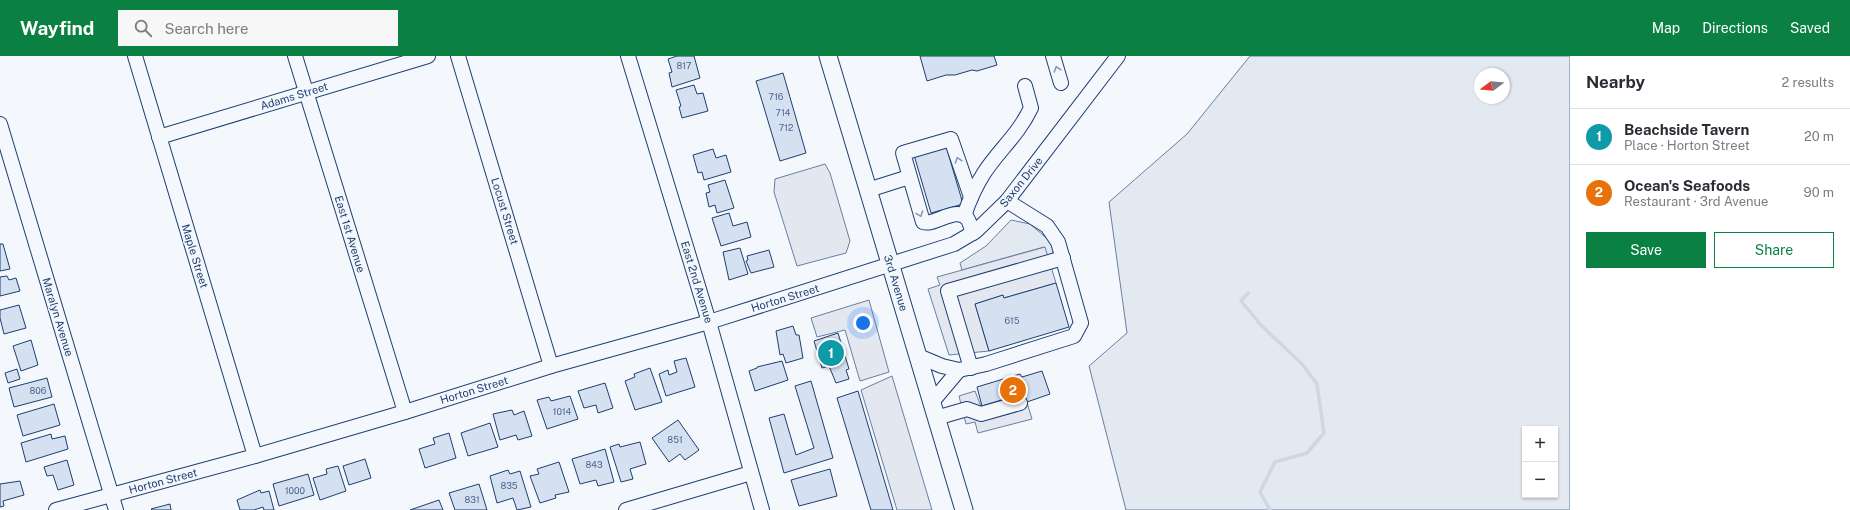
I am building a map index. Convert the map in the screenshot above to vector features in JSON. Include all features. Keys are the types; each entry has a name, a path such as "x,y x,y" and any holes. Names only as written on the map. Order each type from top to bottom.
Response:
{"main road":[{"name":"3rd Avenue","path":"828,56 964,510"}],"street":[{"name":"Maple Street","path":"135,56 255,456"},
{"name":"East 1st Avenue","path":"295,56 405,412"},
{"name":"Adams Street","path":"159,137 428,56"},
{"name":"Locust Street","path":"458,56 551,366"},
{"name":"East 2nd Avenue","path":"628,56 709,322 762,510"},
{"path":"1052,56 1061,83"},
{"name":"Saxon Drive","path":"890,265 939,250 973,233 1007,201 1118,56"},
{"path":"964,216 971,197 984,172 1024,125 1032,108 1025,86"},
{"name":"Maralyn Avenue","path":"0,124 116,510"},
{"path":"971,197 951,139 903,153 923,222 928,223 954,215 964,216 968,219 973,233"},
{"path":"868,190 909,177"},
{"path":"918,356 942,366 965,369 1074,336 1081,323 1058,242 1047,226 1007,201"},
{"path":"934,410 965,369 948,291 1063,258"},
{"name":"Horton Street","path":"56,510 255,456 405,412 551,366 709,322 890,265"},
{"path":"934,410 967,409 981,414 1020,403"},
{"path":"626,510 751,473"}],"shaded area":[{"path":"1250,56 1570,56 1570,510 1126,510 1089,366 1127,333 1109,202 1187,134"},
{"path":"825,164 830,173 850,241 846,253 797,266 774,192 775,179"},
{"path":"1011,220 1030,224 1050,241 1054,250 1051,256 1048,257 1044,247 962,270 960,263 986,246"},
{"path":"1045,247 1056,283 1004,298 1003,295 975,304 989,351 949,355 928,289 940,285 937,277"},
{"path":"869,300 889,372 860,381 845,330 817,337 811,318"},
{"path":"892,376 932,510 897,510 861,390"},
{"path":"975,391 982,409 1025,396 1032,419 978,433 975,422 966,424 959,396"}],"building":[{"path":"677,56 694,56 700,78 672,87 669,73 672,72 668,59"},
{"path":"920,56 994,56 997,65 977,71 972,70 955,75 946,75 927,81"},
{"path":"783,73 806,153 780,161 756,81"},
{"path":"694,85 697,94 703,93 708,111 682,118 679,107 681,106 676,90"},
{"path":"946,146 963,204 931,213 914,155"},
{"path":"713,149 716,158 726,155 731,172 704,180 702,172 698,173 693,155"},
{"path":"725,180 734,208 717,213 715,205 709,207 706,193 710,192 708,185"},
{"path":"729,213 733,226 747,222 751,237 721,246 712,218"},
{"path":"0,244 3,244 10,269 0,271"},
{"path":"740,248 748,274 729,280 723,252"},
{"path":"769,250 774,267 751,273 746,261 748,260 747,256"},
{"path":"7,276 9,280 16,278 20,291 0,296 0,277"},
{"path":"1056,283 1069,327 989,351 975,304 1003,295 1004,298"},
{"path":"19,305 26,328 4,334 0,318 0,310"},
{"path":"793,326 796,335 799,335 803,358 786,363 783,354 780,355 776,331"},
{"path":"838,333 849,369 846,370 849,379 836,383 829,366 822,368 814,341"},
{"path":"31,340 38,365 21,371 13,346"},
{"path":"686,358 695,387 666,396 659,374 668,370 669,375 677,372 674,361"},
{"path":"782,361 788,380 755,391 749,371 757,367"},
{"path":"650,368 662,402 635,410 625,381 635,377 634,374"},
{"path":"17,369 20,379 8,383 5,373"},
{"path":"1042,371 1050,394 1027,402 1024,393 982,406 977,387 1020,374 1022,377"},
{"path":"47,378 52,397 14,407 9,388"},
{"path":"811,381 833,458 784,473 769,418 784,414 796,455 814,448 795,386"},
{"path":"605,383 613,408 598,413 596,405 584,408 578,391"},
{"path":"858,391 893,510 871,510 837,398"},
{"path":"570,396 578,419 547,429 537,400 549,397 551,401"},
{"path":"54,404 60,425 23,436 17,415"},
{"path":"512,410 514,415 524,411 532,436 518,440 516,435 500,440 493,414"},
{"path":"678,420 699,450 685,460 680,454 669,462 652,438"},
{"path":"490,423 498,447 468,456 461,433"},
{"path":"449,433 456,458 425,468 419,449 435,444 433,438"},
{"path":"51,434 52,439 65,436 68,449 26,462 21,443"},
{"path":"640,442 646,464 630,469 633,479 621,482 610,447 619,444 620,447"},
{"path":"605,449 614,482 598,486 596,480 580,484 572,459"},
{"path":"365,459 371,478 349,485 343,466"},
{"path":"67,460 74,485 58,490 53,475 47,476 44,467"},
{"path":"559,462 569,492 555,495 556,498 540,503 530,476 539,474 537,469"},
{"path":"338,466 346,491 320,500 313,478 327,474 326,469"},
{"path":"830,469 837,496 799,506 791,480"},
{"path":"508,470 510,474 520,471 531,507 517,510 513,498 497,503 490,476"},
{"path":"308,474 314,495 279,506 273,484"},
{"path":"20,481 24,495 3,501 4,506 0,507 0,484"},
{"path":"479,484 487,510 455,510 449,493"},
{"path":"260,490 261,493 269,491 274,510 264,510 263,507 254,510 240,510 237,500"},
{"path":"439,500 443,510 410,510"},
{"path":"170,504 171,510 151,509"}],"waterway":[{"path":"1248,293 1241,301 1261,325 1303,365 1317,384 1324,433 1307,453 1275,462 1260,492 1270,510"}],"place":[{"name":"Beachside Tavern","path":"831,353"},
{"name":"Ocean's Seafoods","path":"1013,390"}]}
